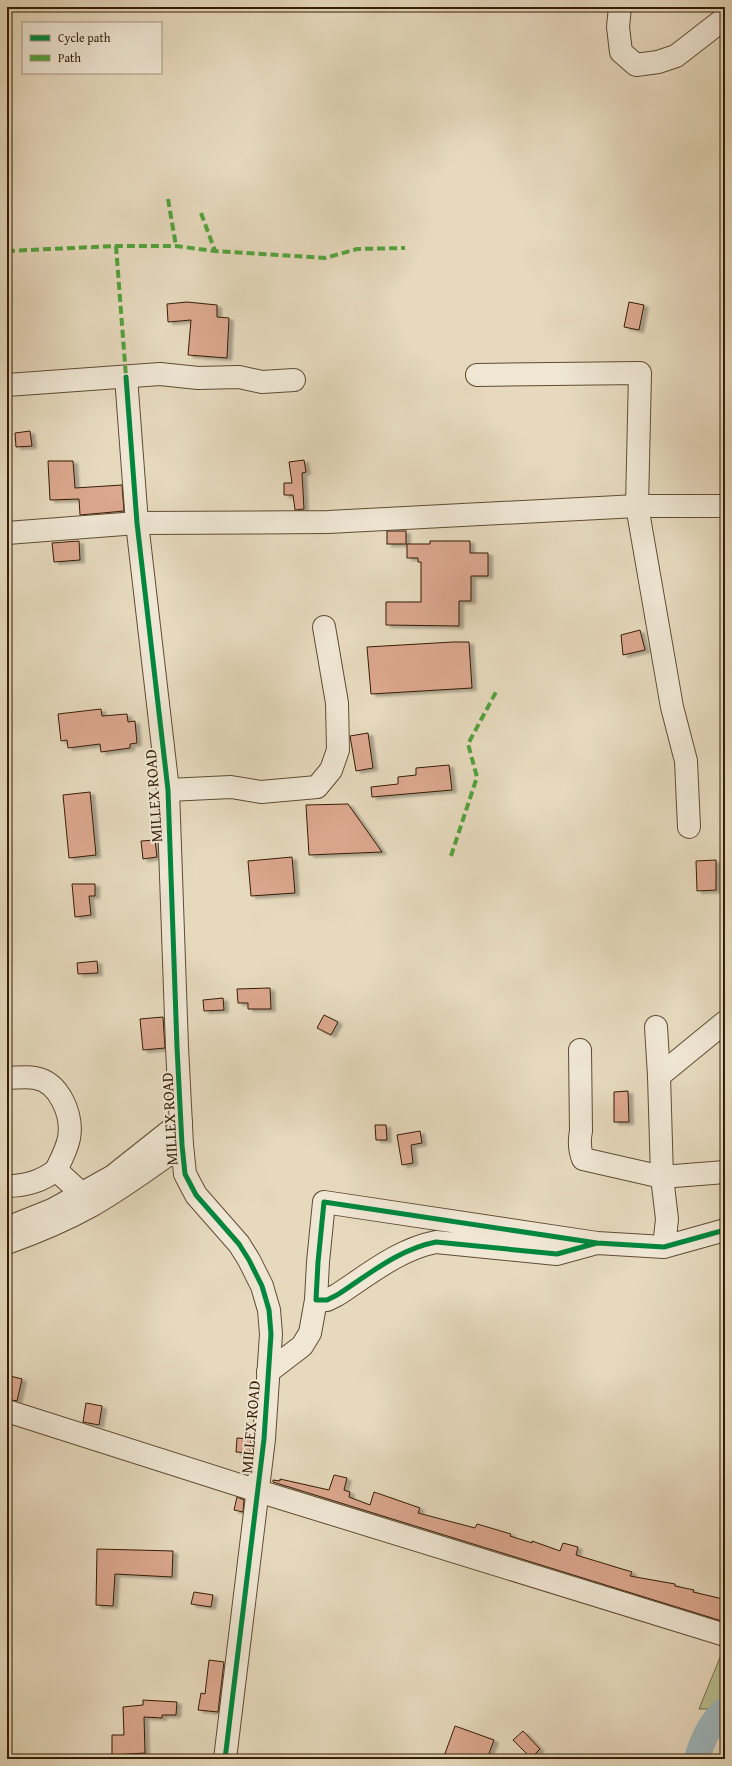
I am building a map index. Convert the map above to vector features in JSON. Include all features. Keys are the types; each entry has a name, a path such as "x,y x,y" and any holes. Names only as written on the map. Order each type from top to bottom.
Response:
{"street":[{"path":"620,7 618,27 621,52 636,64 658,62 676,56 725,18"},
{"path":"477,375 640,373 637,506 672,707 686,761 689,827"},
{"path":"7,385 160,374 198,378 239,377 262,382 294,380"},
{"name":"MILLEX ROAD","path":"126,377 137,524 168,790 182,1145 185,1174 196,1195 239,1244 262,1286 269,1310 271,1334 264,1439 225,1759"},
{"path":"7,532 137,524 328,522 637,506 725,506"},
{"path":"168,790 231,787 261,792 317,787 332,770 338,750 336,704 324,627"},
{"path":"659,1076 725,1022"},
{"path":"656,1027 662,1177 667,1219 664,1247"},
{"path":"580,1050 581,1131 579,1141 583,1159 662,1177 725,1172"},
{"path":"7,1078 35,1078 55,1089 62,1101 69,1122 69,1138 62,1159 56,1170 47,1177 34,1183 19,1186 7,1186"},
{"path":"7,1228 52,1210 113,1176 181,1122"},
{"path":"7,1243 58,1222 90,1206 121,1187 182,1145"},
{"path":"56,1170 81,1193"},
{"path":"268,1372 302,1346 310,1334 316,1300 324,1202 597,1243 664,1247 725,1230"},
{"path":"316,1300 326,1300 337,1296 399,1255 420,1245 436,1242 557,1254 597,1243"},
{"path":"7,1411 258,1491 725,1635"}],"green space":[{"path":"725,1653 725,1697 712,1709 699,1709 721,1655"}],"building":[{"path":"187,302 217,305 217,317 229,318 227,358 188,355 191,320 168,322 167,304"},
{"path":"629,302 644,305 639,330 624,327"},
{"path":"30,431 32,446 16,447 15,433"},
{"path":"304,460 306,472 302,473 304,509 295,510 293,495 284,495 284,483 292,483 289,462"},
{"path":"48,461 73,461 75,488 122,485 124,511 80,515 79,499 50,500"},
{"path":"387,531 406,531 406,544 387,544"},
{"path":"79,541 80,560 54,562 52,543"},
{"path":"430,541 470,541 470,553 488,553 488,576 471,576 471,601 459,601 459,626 386,625 386,602 421,602 421,562 418,562 418,558 407,558 407,544 430,544"},
{"path":"640,630 645,650 623,655 621,635"},
{"path":"469,642 472,688 371,694 367,647"},
{"path":"101,709 102,716 127,714 128,722 135,721 137,743 130,744 130,748 101,752 100,744 68,748 67,740 61,741 58,714"},
{"path":"368,733 373,768 356,771 350,736"},
{"path":"449,765 452,790 372,797 371,787 398,784 398,777 416,775 416,768"},
{"path":"90,792 96,855 69,858 63,795"},
{"path":"348,804 382,852 309,855 306,805"},
{"path":"155,840 157,857 143,859 141,841"},
{"path":"292,857 295,893 251,896 248,861"},
{"path":"716,860 716,890 697,891 696,861"},
{"path":"72,884 95,884 95,896 89,896 91,915 75,917"},
{"path":"97,961 98,973 78,974 77,963"},
{"path":"270,988 271,1009 248,1009 248,1003 238,1003 237,989"},
{"path":"223,998 224,1010 204,1011 203,1000"},
{"path":"324,1015 338,1022 331,1035 317,1028"},
{"path":"163,1017 165,1048 143,1050 140,1019"},
{"path":"628,1091 629,1122 614,1122 614,1092"},
{"path":"375,1125 386,1125 387,1140 376,1140"},
{"path":"420,1131 422,1143 411,1145 413,1163 402,1165 397,1135"},
{"path":"10,1376 22,1379 17,1401 7,1399"},
{"path":"86,1403 102,1406 99,1425 83,1422"},
{"path":"237,1438 251,1439 250,1453 236,1452"},
{"path":"334,1475 347,1478 344,1490 350,1492 349,1497 370,1505 374,1492 420,1508 418,1513 475,1528 477,1524 511,1534 510,1536 532,1543 532,1541 560,1551 563,1543 578,1547 576,1555 632,1572 630,1576 675,1584 675,1586 694,1590 693,1592 723,1599 725,1601 725,1622 273,1482 273,1480 280,1481 280,1479 329,1490"},
{"path":"237,1497 244,1500 243,1512 234,1510"},
{"path":"97,1549 173,1551 172,1577 115,1574 113,1606 96,1605"},
{"path":"194,1592 213,1595 211,1607 191,1604"},
{"path":"209,1660 224,1662 218,1712 198,1710 201,1693 205,1694"},
{"path":"143,1700 177,1702 176,1715 162,1715 162,1718 144,1717 145,1753 112,1755 112,1735 124,1735 123,1707 143,1705"},
{"path":"455,1726 494,1740 487,1759 443,1759"},
{"path":"523,1731 540,1749 531,1758 513,1740"}],"waterway":[{"path":"697,1759 707,1732 715,1720 725,1710"}],"marked path":[{"path":"168,199 176,246"},
{"path":"201,213 215,251"},
{"path":"116,246 126,377"},
{"path":"7,251 116,246 176,246 215,251 325,258 357,249 405,248"},
{"path":"451,856 477,777 468,744 496,692"}],"cycle path":[{"path":"126,377 137,523 168,790 177,1047 185,1174 196,1195 239,1244 249,1260 262,1286 269,1310 271,1334 264,1439 225,1759"},
{"path":"597,1243 324,1202 316,1300 327,1300 337,1295 372,1271 409,1250 436,1242 557,1254 597,1243 664,1247 725,1230"}]}
